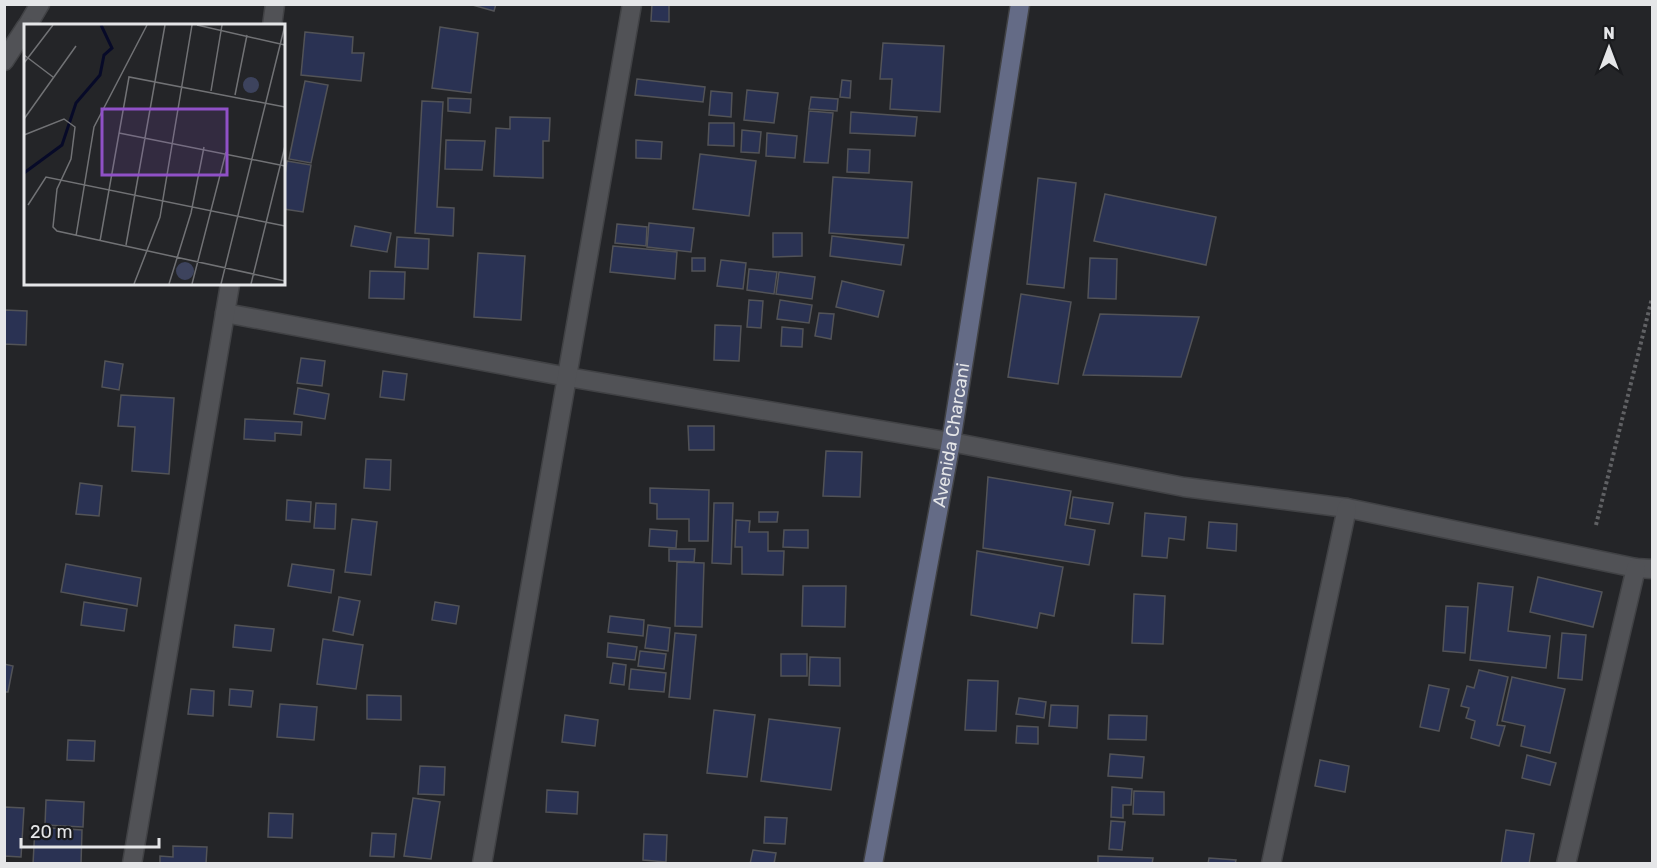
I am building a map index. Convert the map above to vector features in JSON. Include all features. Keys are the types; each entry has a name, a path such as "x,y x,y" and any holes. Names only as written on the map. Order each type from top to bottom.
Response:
{"main road":[{"name":"Avenida Charcani","path":"873,864 951,442 1020,4"}],"street":[{"path":"27,24 40,4"},
{"path":"272,24 275,4"},
{"path":"482,864 632,4"},
{"path":"4,61 24,29"},
{"path":"132,864 230,285"},
{"path":"225,313 568,377 951,442 1184,487 1347,508 1644,569 1566,864"},
{"path":"1271,864 1347,508"}],"path":[{"path":"1588,558 1653,298"}],"building":[{"path":"469,4 496,4 494,11"},
{"path":"652,4 669,4 669,22 651,21"},
{"path":"440,27 478,33 471,93 432,88"},
{"path":"305,32 353,37 352,53 364,53 361,81 301,75"},
{"path":"883,43 944,46 940,112 890,109 892,79 880,79"},
{"path":"637,79 705,87 703,102 635,95"},
{"path":"842,80 851,81 850,98 840,97"},
{"path":"305,81 328,85 311,163 289,159"},
{"path":"747,90 778,93 774,123 744,120"},
{"path":"711,91 732,93 731,117 709,115"},
{"path":"811,97 838,99 837,111 809,109"},
{"path":"448,98 471,99 470,113 448,111"},
{"path":"422,101 443,102 437,207 454,208 453,236 415,233"},
{"path":"809,111 833,113 828,163 804,162"},
{"path":"851,112 917,117 915,136 850,133"},
{"path":"510,117 550,118 549,141 543,141 543,178 494,176 496,128 510,129"},
{"path":"709,123 734,123 734,146 708,145"},
{"path":"742,130 761,132 759,153 741,152"},
{"path":"767,133 797,136 795,158 766,156"},
{"path":"446,140 485,141 482,170 445,169"},
{"path":"636,140 662,142 661,159 636,158"},
{"path":"848,149 870,150 869,173 847,172"},
{"path":"700,154 756,161 749,216 693,209"},
{"path":"287,161 311,165 303,212 285,209"},
{"path":"833,177 912,182 908,238 829,233"},
{"path":"1038,178 1076,183 1064,288 1027,284"},
{"path":"1105,194 1216,217 1206,265 1094,241"},
{"path":"649,223 694,228 691,252 647,247"},
{"path":"617,224 647,227 646,246 615,243"},
{"path":"355,226 391,233 387,252 351,246"},
{"path":"773,233 802,233 802,256 773,257"},
{"path":"832,236 904,245 901,265 830,256"},
{"path":"397,237 429,239 428,269 395,267"},
{"path":"613,246 677,252 675,279 610,272"},
{"path":"478,253 525,256 521,320 474,317"},
{"path":"692,258 705,258 705,271 692,271"},
{"path":"1090,258 1117,259 1116,299 1088,298"},
{"path":"721,260 746,263 743,289 717,286"},
{"path":"749,269 777,272 774,294 747,290"},
{"path":"370,271 405,272 404,299 369,298"},
{"path":"779,272 815,277 812,299 776,294"},
{"path":"842,281 884,291 878,317 836,307"},
{"path":"1021,294 1071,302 1058,384 1008,377"},
{"path":"749,300 763,301 761,328 747,327"},
{"path":"780,300 812,305 809,323 777,319"},
{"path":"5,310 27,311 26,345 4,344"},
{"path":"819,313 834,314 831,339 815,336"},
{"path":"1100,314 1199,317 1181,377 1083,375"},
{"path":"715,325 741,326 739,361 714,360"},
{"path":"782,327 803,329 802,347 781,346"},
{"path":"301,358 325,361 322,386 297,383"},
{"path":"105,361 123,364 119,390 102,387"},
{"path":"383,371 407,374 404,400 380,397"},
{"path":"298,388 329,394 325,419 294,414"},
{"path":"121,395 174,398 169,474 132,471 135,427 118,426"},
{"path":"245,419 302,422 301,435 275,433 275,441 244,439"},
{"path":"688,426 714,426 714,450 689,450"},
{"path":"826,451 862,452 860,497 823,496"},
{"path":"366,459 391,460 390,490 364,488"},
{"path":"988,477 1071,491 1065,525 1095,530 1089,565 983,548"},
{"path":"80,483 102,486 99,516 76,514"},
{"path":"650,488 709,490 708,541 689,541 689,519 657,519 657,504 650,503"},
{"path":"1073,497 1113,503 1109,524 1070,518"},
{"path":"287,500 311,502 310,522 286,520"},
{"path":"316,503 336,504 335,529 314,528"},
{"path":"714,503 733,503 731,564 712,563"},
{"path":"759,512 778,512 777,522 759,522"},
{"path":"1145,513 1186,517 1184,540 1169,538 1167,558 1142,556"},
{"path":"352,519 377,522 371,575 345,572"},
{"path":"736,520 750,521 749,532 768,532 768,551 784,551 783,575 742,574 742,547 735,547"},
{"path":"1209,522 1237,524 1236,551 1207,548"},
{"path":"650,529 677,531 676,548 649,546"},
{"path":"784,530 808,530 808,548 783,547"},
{"path":"669,549 695,549 694,562 669,561"},
{"path":"977,551 1063,567 1054,616 1040,613 1037,628 971,615"},
{"path":"677,562 704,563 702,627 675,626"},
{"path":"66,564 141,578 137,606 61,592"},
{"path":"292,564 334,570 331,593 288,586"},
{"path":"1538,577 1602,592 1593,627 1530,612"},
{"path":"1478,583 1513,587 1508,631 1550,636 1546,668 1470,660"},
{"path":"803,586 846,586 845,627 802,626"},
{"path":"1134,594 1165,596 1163,644 1132,643"},
{"path":"339,597 360,601 353,635 333,631"},
{"path":"84,602 127,609 124,631 81,625"},
{"path":"435,602 459,606 456,624 432,620"},
{"path":"1446,606 1468,607 1465,653 1443,651"},
{"path":"610,616 644,620 643,636 608,632"},
{"path":"235,625 274,629 271,651 233,647"},
{"path":"648,625 670,628 668,651 645,648"},
{"path":"675,633 696,635 690,699 669,697"},
{"path":"1562,633 1586,635 1582,680 1558,678"},
{"path":"323,639 363,645 356,689 317,684"},
{"path":"608,643 637,647 635,660 607,657"},
{"path":"640,651 666,654 664,669 638,666"},
{"path":"781,654 807,654 807,676 781,676"},
{"path":"810,657 840,658 840,686 809,685"},
{"path":"613,663 626,665 624,685 610,683"},
{"path":"4,664 13,666 8,692 4,692"},
{"path":"631,669 666,673 664,692 629,689"},
{"path":"1479,670 1508,677 1497,725 1505,726 1499,746 1471,738 1475,721 1466,718 1469,708 1461,706 1467,686 1474,688"},
{"path":"1512,677 1565,689 1550,753 1521,746 1525,726 1502,721"},
{"path":"968,680 998,681 996,731 965,730"},
{"path":"1429,685 1449,689 1439,731 1420,727"},
{"path":"191,689 214,691 213,716 188,714"},
{"path":"230,689 253,691 251,707 229,705"},
{"path":"367,695 401,696 401,720 367,719"},
{"path":"1019,698 1046,702 1044,718 1016,714"},
{"path":"280,704 317,707 314,740 277,737"},
{"path":"1051,705 1078,706 1077,728 1049,726"},
{"path":"714,710 755,715 747,777 707,773"},
{"path":"565,715 598,720 595,746 562,742"},
{"path":"1109,715 1147,716 1146,740 1108,739"},
{"path":"769,719 840,728 831,790 761,781"},
{"path":"1017,726 1038,727 1038,744 1016,743"},
{"path":"68,740 95,741 94,761 67,760"},
{"path":"1110,754 1144,757 1142,778 1108,776"},
{"path":"1527,755 1556,763 1550,785 1522,778"},
{"path":"1320,760 1349,766 1345,792 1315,786"},
{"path":"420,766 445,767 444,795 418,794"},
{"path":"1112,787 1132,789 1131,805 1123,805 1123,818 1111,817"},
{"path":"547,790 578,792 577,814 546,812"},
{"path":"1134,791 1164,792 1164,815 1133,814"},
{"path":"413,798 440,802 431,859 404,856"},
{"path":"46,800 84,802 83,827 45,825"},
{"path":"4,807 24,808 21,857 4,856"},
{"path":"269,813 293,814 292,838 268,837"},
{"path":"765,817 787,818 785,844 764,843"},
{"path":"1111,821 1125,822 1122,850 1109,849"},
{"path":"35,827 82,830 81,864 33,864"},
{"path":"1506,830 1534,834 1529,864 1501,864"},
{"path":"372,833 396,834 394,857 370,856"},
{"path":"644,834 667,835 666,862 643,860"},
{"path":"173,846 207,847 206,864 160,864 160,856 173,857"},
{"path":"753,850 776,853 774,864 750,864"},
{"path":"1098,856 1153,858 1152,864 1098,864"},
{"path":"1209,858 1236,860 1235,864 1208,864"}]}
